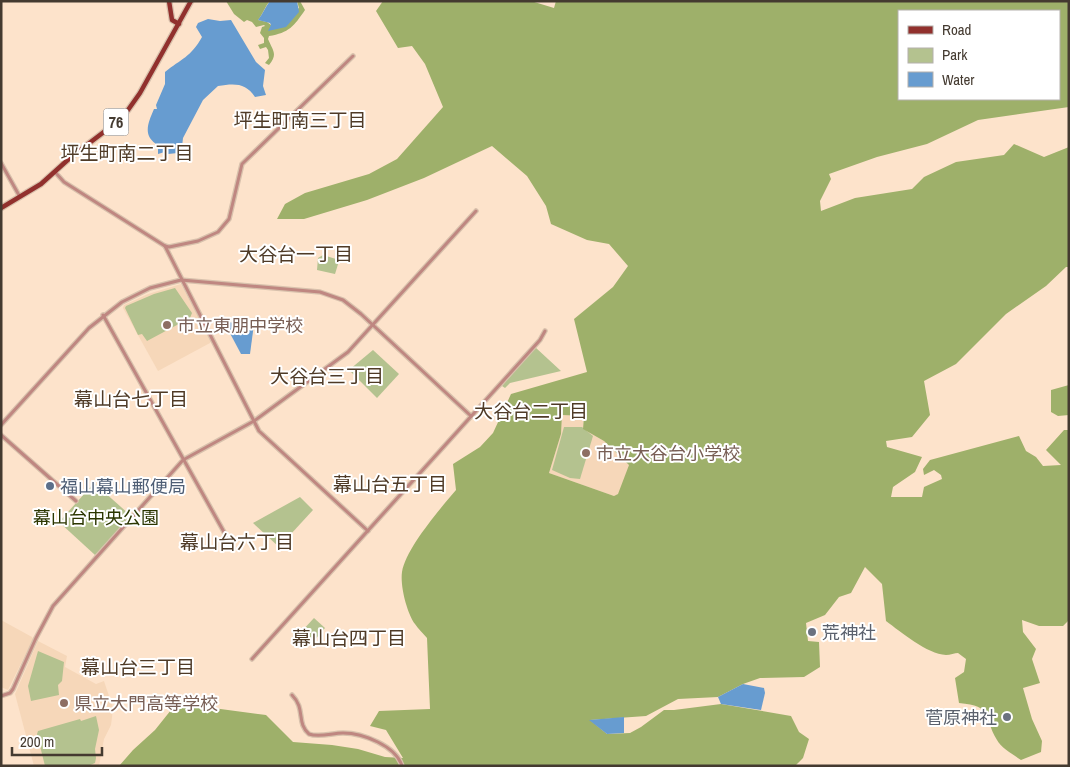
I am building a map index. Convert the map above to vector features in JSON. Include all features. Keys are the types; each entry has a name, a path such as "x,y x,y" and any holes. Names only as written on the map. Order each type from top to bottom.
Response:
{"main road":[{"path":"169,1 172,20 178,24"},
{"name":"76","path":"1,208 41,184 113,125 128,110 140,93 191,1"}],"street":[{"path":"55,172 64,182 164,246 170,247 208,238 218,232 229,219 242,164 353,56"},
{"path":"1,163 20,197"},
{"path":"1,696 10,693 13,689 53,606 183,460 254,421 348,352 476,211"},
{"path":"164,246 254,421 265,438 368,531"},
{"path":"1,425 82,335 103,315 122,302 150,288 181,280 320,292 344,300 471,416"},
{"path":"103,315 229,541"},
{"path":"252,659 540,340 545,331"},
{"path":"1,435 76,501"},
{"path":"292,695 301,709 302,726 308,734 319,736 344,733 362,736 394,753 402,766"}],"shaded area":[{"name":"市立東朋中学校","path":"181,284 211,341 158,371 123,308 124,305 148,294"},
{"name":"市立大谷台小学校","path":"562,415 584,416 583,429 604,441 629,465 619,494 614,496 549,473 561,434"},
{"path":"1,620 33,639 8,690 1,687"},
{"name":"県立大門高等学校","path":"38,641 67,656 65,667 96,684 104,681 113,708 111,725 104,739 99,766 34,766 15,694"}],"green space":[{"path":"226,1 270,1 258,20 271,25 299,8 297,1 300,1 305,10 298,20 286,31 269,36 268,39 274,55 269,65 265,63 269,58 268,50 266,47 260,49 258,45 264,43 264,38 260,33 262,27 265,26 256,27 252,22 247,20 244,22 234,14"},
{"path":"383,1 531,1 554,8 556,1 1069,1 1069,107 978,120 927,144 877,157 829,174 831,179 820,201 821,211 855,198 912,189 924,177 956,162 1004,155 1014,144 1044,157 1069,147 1069,267 1066,267 1046,286 1006,314 956,364 924,381 930,415 912,437 886,441 887,447 922,457 915,472 893,487 891,497 922,497 924,487 942,479 941,475 934,470 924,475 923,469 930,460 1019,436 1026,451 1036,457 1043,466 1061,465 1046,450 1064,430 1069,430 1069,620 1063,626 1039,626 1022,620 1023,632 1036,649 1032,659 1040,683 1023,688 1032,719 1042,741 1041,752 1021,760 1001,746 983,710 959,703 955,678 964,672 966,659 958,653 946,655 931,651 914,642 886,621 882,584 865,567 851,593 839,597 825,615 806,623 808,641 819,642 820,667 804,677 760,678 743,684 718,697 678,699 646,716 590,720 607,734 630,733 664,710 721,704 791,716 799,732 809,739 803,758 795,766 119,766 155,730 175,705 198,706 266,715 293,742 332,745 358,749 385,757 403,758 386,730 370,726 379,711 430,709 427,638 415,624 407,606 402,578 405,562 424,529 456,490 453,464 480,447 493,433 511,394 587,372 574,319 613,287 628,266 609,244 587,240 551,224 546,206 527,176 492,146 424,178 367,200 304,219 277,219 285,204 305,193 369,174 397,159 443,107 425,64 412,46 398,48 376,11","holes":["562,415 584,416 583,429 604,441 629,465 618,494 614,496 549,473 561,434"]},
{"path":"323,255 339,261 335,274 317,270 318,258"},
{"path":"175,288 192,313 190,318 147,341 142,334 138,335 125,308 126,306 154,294"},
{"path":"535,347 561,371 510,383 505,388 502,386"},
{"path":"373,350 399,374 377,398 349,370"},
{"path":"1069,385 1069,415 1058,416 1051,412 1051,390"},
{"path":"564,427 582,427 593,436 580,479 570,478 552,470"},
{"name":"幕山台中央公園","path":"94,483 130,515 95,555 59,522"},
{"path":"300,497 313,510 279,547 253,523"},
{"path":"314,618 325,628 313,642 301,632"},
{"path":"38,651 64,662 62,681 58,685 59,695 31,701 28,686"},
{"path":"96,716 99,730 95,749 95,763 88,766 45,766 37,734 38,731"}],"water":[{"path":"270,1 297,1 299,12 286,27 268,31 270,23 258,20"},
{"path":"208,19 231,20 256,62 265,70 263,86 266,95 255,97 252,92 240,85 218,86 203,100 183,138 182,147 178,153 168,154 168,151 158,154 158,145 150,138 148,129 150,119 154,109 157,109 156,105 165,84 165,72 194,49 202,37 196,27 198,23"},
{"path":"224,322 254,324 250,354 241,354"},
{"path":"743,684 764,688 765,693 761,710 721,704 718,697"},
{"path":"624,717 624,733 607,734 589,720"}],"place":[{"name":"市立東朋中学校","path":"167,325"},
{"name":"市立大谷台小学校","path":"586,453"},
{"name":"福山幕山郵便局","path":"50,486"},
{"name":"荒神社","path":"812,632"},
{"name":"県立大門高等学校","path":"64,703"},
{"name":"菅原神社","path":"1007,717"}],"district":[{"name":"坪生町南三丁目","path":"300,120"},
{"name":"坪生町南二丁目","path":"127,153"},
{"name":"大谷台一丁目","path":"296,254"},
{"name":"大谷台三丁目","path":"327,376"},
{"name":"幕山台七丁目","path":"131,399"},
{"name":"大谷台二丁目","path":"531,411"},
{"name":"幕山台五丁目","path":"390,484"},
{"name":"幕山台六丁目","path":"237,542"},
{"name":"幕山台四丁目","path":"349,638"},
{"name":"幕山台三丁目","path":"138,667"}]}
